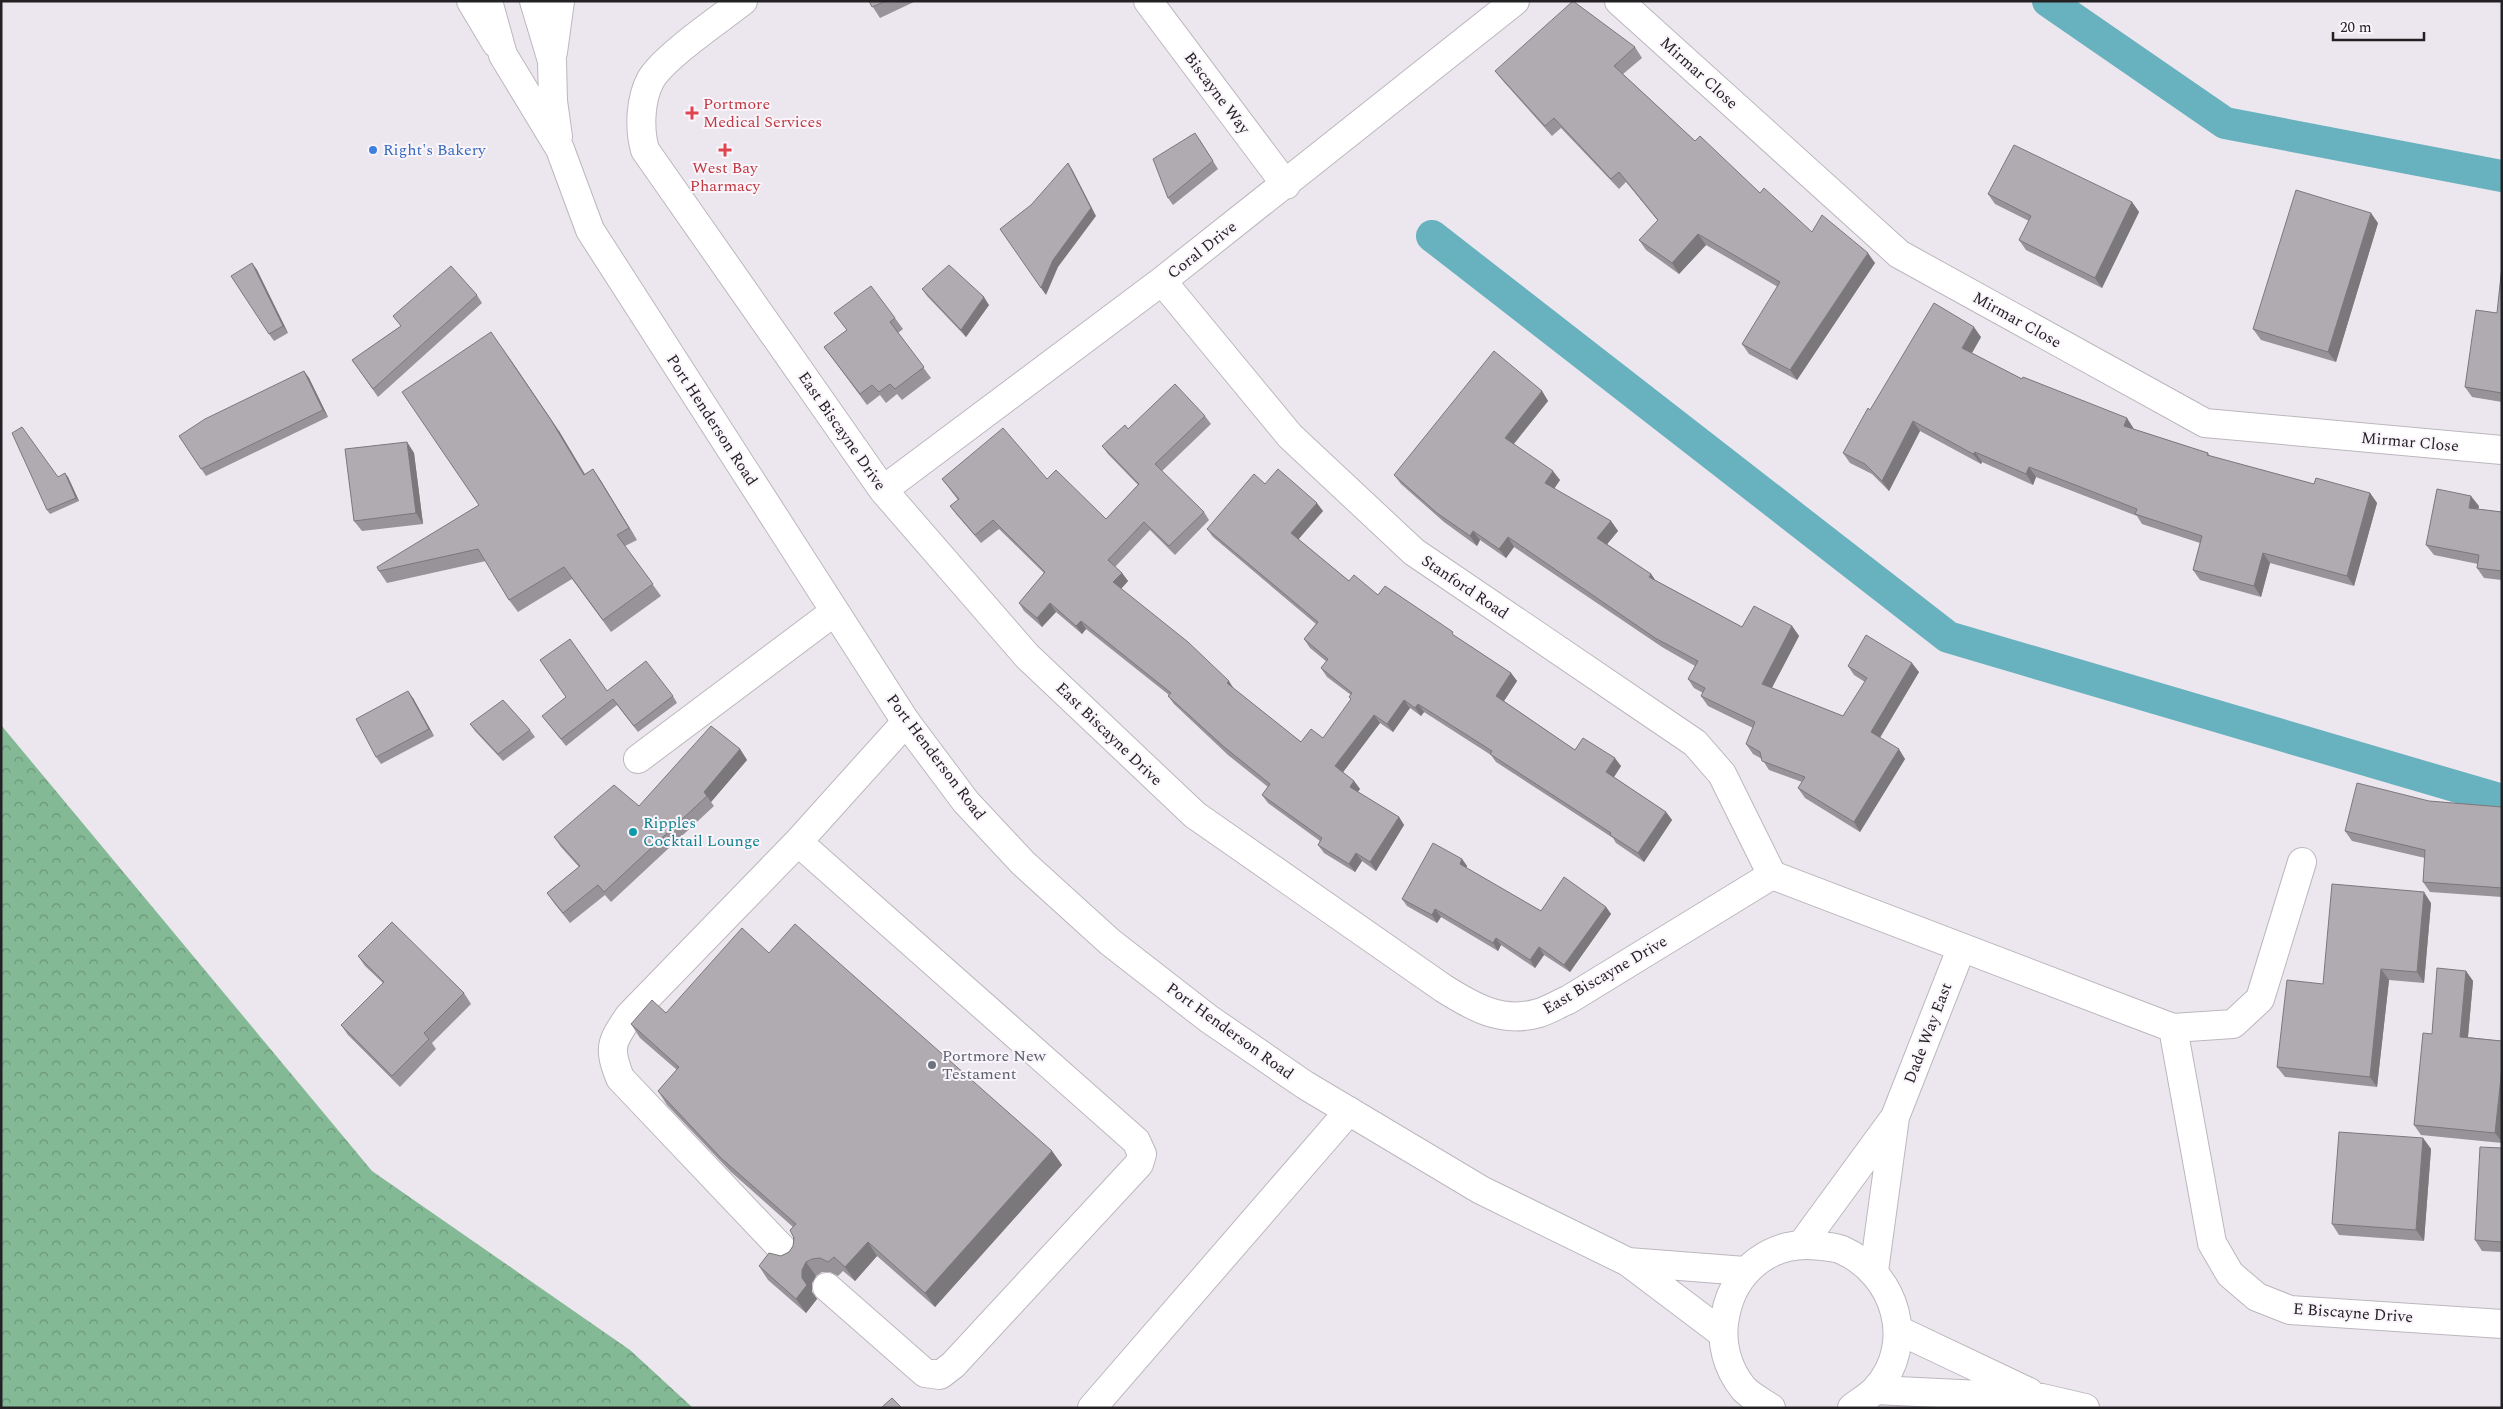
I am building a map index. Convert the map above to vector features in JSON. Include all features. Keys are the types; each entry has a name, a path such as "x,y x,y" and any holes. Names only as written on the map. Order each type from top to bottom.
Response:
{"street":[{"path":"471,1 503,55"},
{"name":"Port Henderson Road","path":"488,1 503,55 560,149 590,230 906,722 966,802 1023,863 1110,942 1209,1019 1305,1085 1481,1190 1628,1262 1722,1334"},
{"name":"Port Henderson Road","path":"534,1 552,61 553,101 560,149"},
{"path":"552,61 560,1"},
{"name":"East Biscayne Drive","path":"743,1 670,59 651,79 643,104 640,134 645,150 883,490 1027,656 1195,815 1474,1008 1508,1017 1539,1013 1568,1000 1772,876"},
{"name":"Biscayne Way","path":"1148,1 1286,185"},
{"name":"Coral Drive","path":"883,490 1162,281 1286,185 1515,1"},
{"name":"Mirmar Close","path":"1619,1 1899,254 2205,423 2502,450"},
{"name":"Stanford Road","path":"1162,281 1290,436 1414,552 1695,743 1722,774 1772,876"},
{"path":"638,759 834,612"},
{"path":"788,1255 620,1078 612,1057 614,1040 628,1016 798,842 906,722"},
{"path":"798,842 1136,1141 1142,1154 1139,1164 953,1365 940,1375 925,1373 827,1287"},
{"path":"1772,876 2173,1028 2233,1024 2260,999 2302,862"},
{"name":"Dade Way East","path":"1874,1271 1895,1117 1961,949"},
{"name":"E Biscayne Drive","path":"2173,1028 2212,1243 2230,1274 2257,1296 2290,1310 2502,1324"},
{"path":"1092,1408 1349,1111"},
{"name":"Dade Way East","path":"1802,1244 1895,1117"},
{"path":"1771,1408 1743,1398 1728,1363 1722,1334 1728,1299 1745,1271 1771,1252 1802,1244 1841,1249 1874,1271 1892,1298 1898,1330 1893,1362 1876,1390 1852,1408"},
{"name":"Port Henderson Road","path":"1628,1262 1745,1271"},
{"path":"1898,1330 2042,1398"},
{"path":"1876,1390 2042,1398 2085,1408"}],"green space":[{"path":"1,725 372,1171 630,1350 693,1408 1,1408"}],"building":[{"path":"869,1 886,1 872,7"},
{"path":"1573,1 1635,47 1614,66 1695,141 1700,136 1760,193 1764,188 1812,232 1822,215 1868,253 1790,370 1742,344 1780,282 1698,234 1672,263 1639,240 1658,220 1619,172 1611,179 1554,118 1545,126 1495,71"},
{"path":"1195,133 1213,161 1168,198 1153,159"},
{"path":"2014,145 2132,202 2095,278 2019,240 2031,216 1988,194"},
{"path":"1068,163 1091,208 1053,260 1041,288 1000,229 1031,205"},
{"path":"2296,190 2371,213 2328,352 2253,329"},
{"path":"252,263 283,326 269,334 231,276"},
{"path":"949,265 984,297 961,330 922,289"},
{"path":"451,266 477,295 373,389 352,360 401,326 393,316"},
{"path":"2502,266 2502,393 2465,387 2476,310 2497,313"},
{"path":"871,286 895,318 890,322 924,367 895,389 890,384 879,392 872,385 860,394 824,347 847,330 834,313"},
{"path":"1934,303 1974,327 1962,348 2022,379 2023,377 2127,418 2124,426 2208,453 2207,455 2314,484 2316,478 2370,493 2347,576 2263,553 2254,586 2193,570 2202,536 2135,514 2137,509 2029,467 2026,474 1975,452 1973,454 1913,421 1882,481 1865,464 1843,453 1868,408 1870,410"},
{"path":"491,332 551,420 584,475 593,469 629,528 617,535 653,584 603,620 564,567 509,600 478,549 379,571 377,567 479,505 402,392"},
{"path":"1494,351 1542,391 1505,438 1553,471 1545,483 1611,521 1597,538 1651,574 1649,577 1742,627 1754,606 1792,626 1762,684 1843,716 1867,678 1848,666 1866,635 1912,663 1871,732 1899,749 1854,822 1798,788 1805,777 1762,761 1760,752 1746,744 1755,722 1701,696 1705,688 1688,679 1698,661 1655,638 1508,537 1499,549 1473,531 1470,536 1437,513 1394,475"},
{"path":"304,371 323,410 201,469 179,436 205,419"},
{"path":"1175,384 1205,416 1155,464 1204,512 1169,546 1144,522 1108,560 1122,573 1113,582 1188,642 1229,681 1227,683 1301,742 1311,729 1323,738 1351,699 1349,697 1352,693 1321,668 1328,659 1304,639 1318,622 1207,529 1254,474 1265,484 1278,469 1317,503 1291,533 1349,581 1354,575 1378,595 1385,586 1511,673 1496,696 1575,750 1583,738 1615,758 1606,772 1666,812 1638,853 1610,835 1611,833 1490,754 1492,751 1418,704 1415,708 1404,700 1387,724 1374,715 1335,766 1354,781 1350,787 1399,817 1370,862 1356,853 1349,864 1318,845 1322,838 1262,795 1270,784 1223,746 1168,696 1171,693 1081,621 1076,626 1050,603 1037,618 1019,603 1045,572 993,520 975,535 950,506 959,499 942,479 1003,428 1047,479 1056,470 1106,519 1139,484 1102,446 1125,425 1128,429"},
{"path":"22,427 58,477 65,473 76,498 47,510 12,433"},
{"path":"407,442 416,513 354,521 345,449"},
{"path":"2437,489 2471,496 2469,508 2502,512 2502,571 2477,568 2479,555 2426,545"},
{"path":"570,639 607,691 646,661 673,696 634,726 613,699 561,739 542,716 566,697 540,660"},
{"path":"408,691 429,729 376,757 356,719"},
{"path":"503,700 530,730 498,754 470,724"},
{"name":"Ripples Cocktail Lounge","path":"711,726 740,749 704,792 707,796 604,892 598,885 563,913 547,893 580,866 554,837 614,785 639,806"},
{"path":"2357,783 2429,801 2502,807 2502,888 2423,882 2425,850 2345,831"},
{"path":"1433,843 1462,859 1460,864 1541,911 1564,877 1606,907 1564,965 1539,947 1530,960 1496,938 1493,943 1435,909 1432,915 1402,899"},
{"path":"2332,884 2424,892 2417,972 2381,969 2370,1077 2277,1067 2287,980 2323,984"},
{"path":"392,922 464,993 424,1033 429,1039 392,1076 341,1025 384,982 358,956"},
{"path":"795,924 1052,1151 925,1293 868,1242 845,1267 834,1257 828,1262 820,1258 806,1262 802,1270 802,1278 807,1285 796,1299 759,1266 769,1253 781,1256 789,1252 793,1246 794,1238 790,1230 796,1224 721,1158 658,1091 679,1067 631,1024 652,1000 666,1013 742,928 769,953"},
{"path":"2437,968 2466,971 2460,1037 2502,1041 2502,1068 2495,1133 2414,1125 2423,1033 2432,1034"},
{"path":"2339,1132 2423,1138 2416,1230 2332,1224"},
{"path":"2480,1147 2502,1148 2502,1242 2475,1240"},
{"path":"892,1398 902,1408 881,1408"}],"waterway":[{"path":"2048,1 2225,123 2502,176"},
{"path":"1432,236 1948,637 2502,800"}],"place":[{"name":"Portmore Medical Services","path":"692,113"},
{"name":"Right's Bakery","path":"373,150"},
{"name":"West Bay Pharmacy","path":"725,150"},
{"name":"Ripples Cocktail Lounge","path":"633,832"},
{"name":"Portmore New Testament","path":"932,1065"}]}
